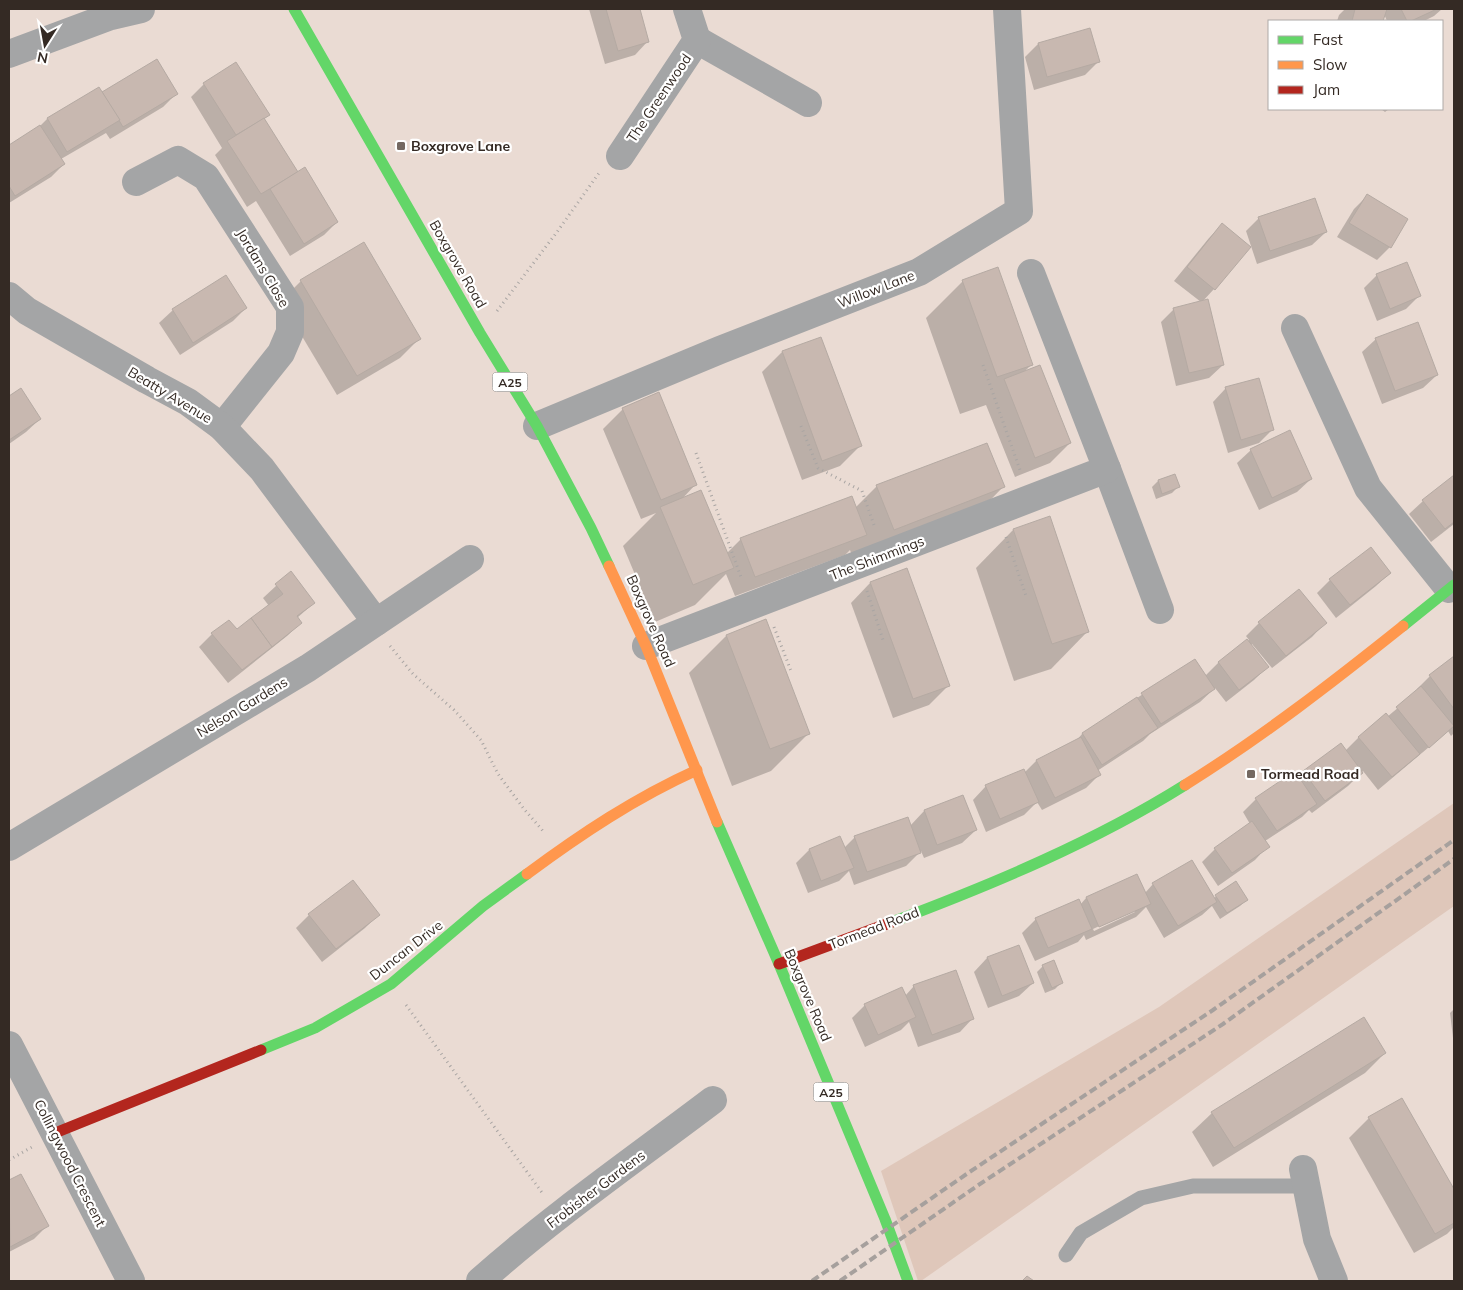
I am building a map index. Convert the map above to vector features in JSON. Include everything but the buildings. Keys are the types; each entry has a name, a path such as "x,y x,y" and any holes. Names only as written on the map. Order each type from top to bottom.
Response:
{"street":[{"path":"9,54 111,16 141,9"},
{"name":"Boxgrove Road","path":"294,9 480,333 536,426 591,528 646,646 885,1219 908,1281"},
{"name":"The Greenwood","path":"687,9 697,40 808,104"},
{"name":"Willow Lane","path":"536,426 720,350 919,272 1018,211 1007,9"},
{"name":"The Greenwood","path":"620,156 697,40"},
{"name":"Jordans Close","path":"136,182 178,160 206,177 290,307 290,332 281,353 222,427"},
{"path":"1031,273 1160,610"},
{"name":"Beatty Avenue","path":"9,296 26,311 188,402 222,427 262,469 376,622"},
{"name":"Tormead Road","path":"779,964 972,890 1068,848 1124,820 1214,767 1321,690 1451,587 1368,488 1295,328"},
{"name":"The Shimmings","path":"646,646 1107,469"},
{"name":"Nelson Gardens","path":"9,847 308,668 470,559"},
{"name":"Duncan Drive","path":"55,1133 315,1028 391,984 483,906 586,831 661,786 697,770"},
{"name":"Collingwood Crescent","path":"9,1045 131,1281"},
{"name":"Frobisher Gardens","path":"480,1281 559,1217 713,1100"},
{"path":"1305,1177 1317,1239 1334,1281"}],"lane":[{"path":"1066,1255 1081,1233 1141,1198 1193,1186 1305,1177"}],"path":[{"path":"480,333 557,232 610,158 620,156"},
{"path":"983,365 1029,498"},
{"path":"802,426 818,468 862,491 884,555"},
{"path":"696,453 757,604 791,670"},
{"path":"997,512 1026,596"},
{"path":"858,565 884,640"},
{"path":"376,622 388,644 412,674 454,710 481,740 498,774 524,809 559,850"},
{"path":"391,984 559,1217"}],"shaded area":[{"path":"1454,803 1454,906 921,1281 918,1281 881,1171 1159,1007"}],"railway":[{"path":"812,1281 968,1173 1213,1010 1454,840"},
{"path":"840,1281 977,1186 1223,1024 1454,859"}],"traffic: fast":[{"path":"294,9 480,333 537,426 609,566"},
{"path":"1403,626 1454,585"},
{"path":"892,922 968,893 1042,861 1115,825 1185,785"},
{"path":"717,822 779,964 885,1219 908,1281"},
{"path":"261,1050 315,1028 391,984 483,906 527,874"}],"traffic: slow":[{"path":"609,566 646,646 717,822"},
{"path":"1185,785 1297,709 1403,626"},
{"path":"527,874 630,805 697,770"}],"traffic: jam":[{"path":"779,964 892,922"},
{"path":"55,1133 261,1050"}],"place":[{"name":"Boxgrove Lane","path":"401,146"},
{"name":"Tormead Road","path":"1251,774"}]}
